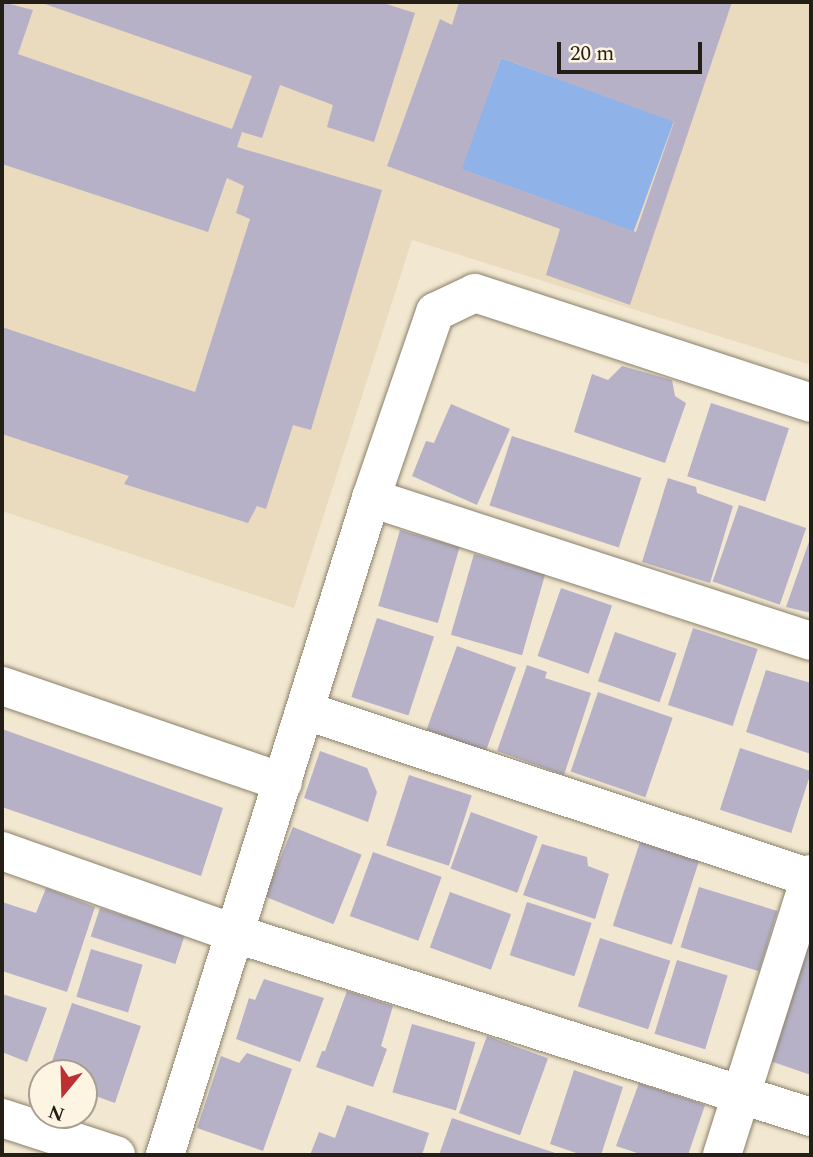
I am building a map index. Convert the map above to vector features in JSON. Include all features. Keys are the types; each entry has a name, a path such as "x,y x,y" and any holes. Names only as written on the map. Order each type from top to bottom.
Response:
{"street":[{"path":"164,1155 372,498 435,312 475,293 811,403"},
{"path":"372,498 811,641"},
{"path":"2,686 283,782"},
{"path":"306,711 811,877 722,1155"},
{"path":"2,851 233,933 811,1118"},
{"path":"2,1118 116,1155"}],"shaded area":[{"path":"2,2 811,2 811,365 412,240 294,608 2,511"}],"water":[{"path":"501,58 674,121 634,232 461,169"}],"building":[{"path":"2,2 33,10 18,54 232,129 252,76 39,2 380,2 415,13 374,142 327,127 333,105 280,85 262,138 242,132 237,147 382,190 311,430 293,425 266,509 257,506 248,523 124,484 129,476 2,434 2,327 195,392 250,219 236,213 244,186 227,178 208,232 2,164"},
{"path":"459,2 732,2 630,305 546,275 560,229 387,166 440,19 452,25","holes":["501,58 674,122 636,232 462,169"]},
{"path":"622,366 672,380 675,396 686,403 665,463 574,432 592,374 608,380"},
{"path":"711,403 789,428 765,502 687,476"},
{"path":"451,404 510,429 477,505 412,476 426,441 434,443"},
{"path":"512,436 641,478 619,547 489,505"},
{"path":"668,478 696,487 697,493 733,506 710,583 642,562"},
{"path":"739,505 806,528 780,605 713,582"},
{"path":"400,530 460,547 438,623 378,606"},
{"path":"811,536 811,613 786,607"},
{"path":"474,554 545,574 522,655 451,635"},
{"path":"561,588 612,606 589,674 538,656"},
{"path":"377,618 434,637 408,715 351,697"},
{"path":"693,628 758,649 733,726 668,705"},
{"path":"615,632 676,653 660,702 598,681"},
{"path":"457,646 516,668 486,751 427,730"},
{"path":"527,665 547,672 545,678 591,693 564,775 497,751"},
{"path":"766,670 811,683 811,754 746,732"},
{"path":"598,692 673,718 645,797 571,771"},
{"path":"2,729 223,808 201,876 2,807"},
{"path":"740,748 811,771 791,833 720,810"},
{"path":"320,751 367,768 377,792 368,822 304,798"},
{"path":"409,775 472,795 449,866 386,845"},
{"path":"471,812 538,836 517,893 450,868"},
{"path":"293,827 362,855 334,924 265,897"},
{"path":"640,842 699,861 672,945 613,926"},
{"path":"542,844 587,857 588,866 609,874 595,919 523,895"},
{"path":"373,852 442,877 418,941 350,916"},
{"path":"699,887 777,911 759,971 681,947"},
{"path":"46,888 95,907 67,992 2,971 2,902 36,913"},
{"path":"450,892 511,914 491,970 430,947"},
{"path":"527,902 592,923 574,976 510,955"},
{"path":"100,908 185,936 175,964 91,937"},
{"path":"811,935 811,1075 770,1061"},
{"path":"600,938 670,961 648,1029 578,1006"},
{"path":"91,949 143,965 128,1013 76,997"},
{"path":"677,960 728,975 705,1049 654,1034"},
{"path":"264,979 324,998 300,1062 236,1039 249,998 255,1000"},
{"path":"347,991 393,1006 381,1046 387,1049 373,1087 316,1067 322,1051 325,1051"},
{"path":"2,994 47,1008 27,1062 2,1052"},
{"path":"72,1003 141,1026 115,1103 98,1097 98,1059 53,1059"},
{"path":"412,1024 475,1042 456,1110 392,1092"},
{"path":"487,1036 548,1058 520,1135 459,1113"},
{"path":"247,1053 292,1069 263,1151 197,1128 221,1056 239,1063"},
{"path":"574,1070 623,1087 601,1155 582,1155 550,1144"},
{"path":"639,1083 705,1105 688,1155 643,1155 616,1146"},
{"path":"347,1105 429,1133 422,1155 310,1155 319,1132 335,1138"},
{"path":"452,1118 561,1155 439,1155"}]}
